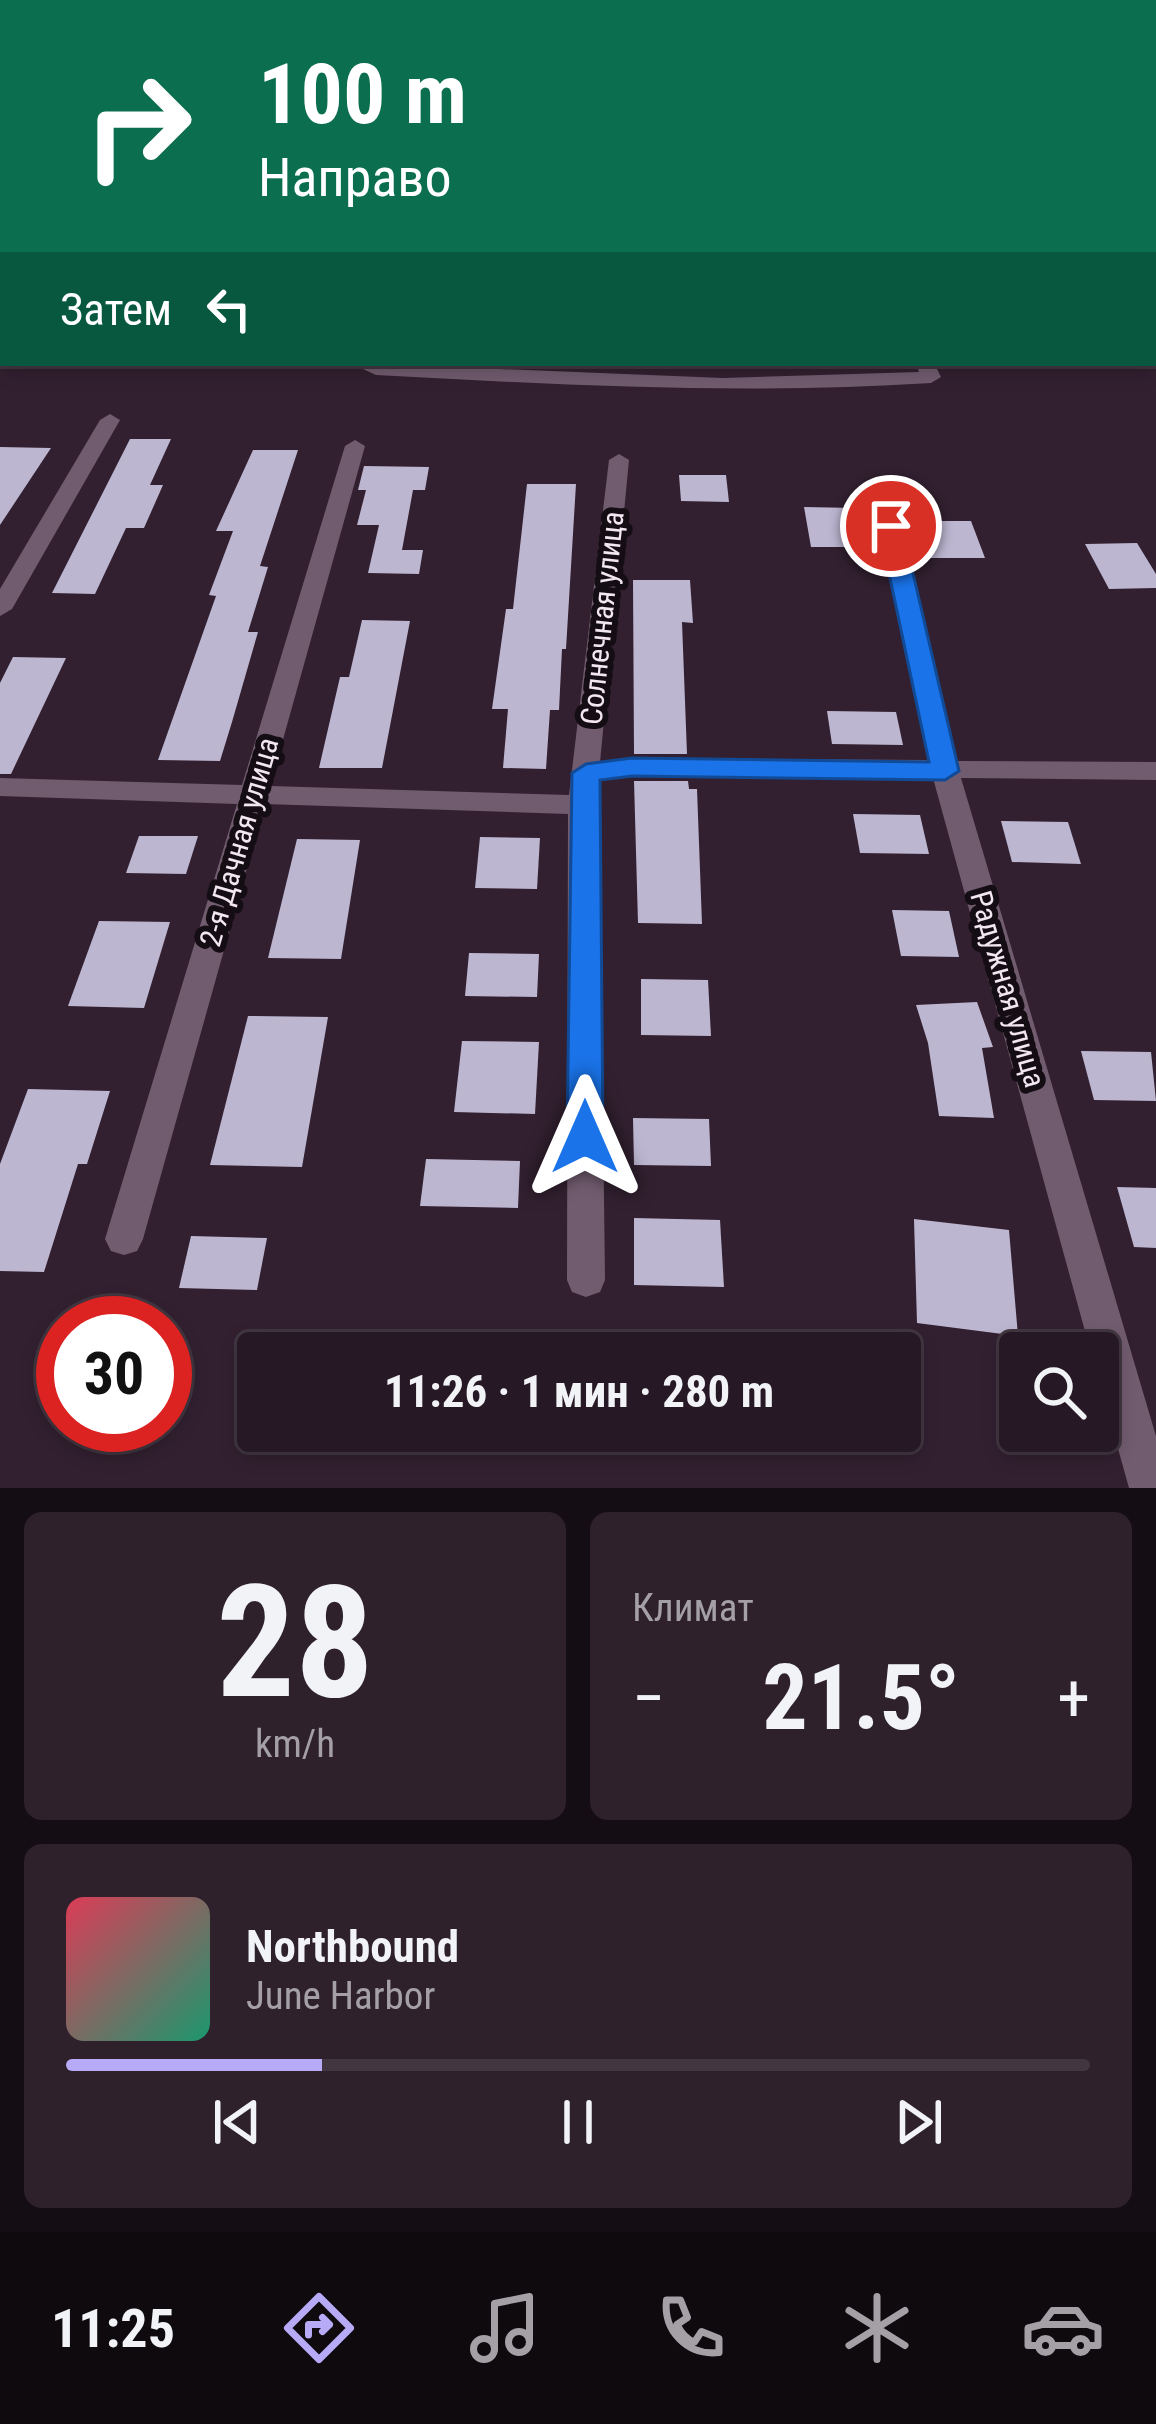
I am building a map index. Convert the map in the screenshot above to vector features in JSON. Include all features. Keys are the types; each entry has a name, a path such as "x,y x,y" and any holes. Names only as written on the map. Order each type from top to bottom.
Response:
{"street":[{"path":"368,366 860,383 928,370"},
{"path":"0,609 110,419"},
{"name":"2-я Дачная улица","path":"124,1239 355,446"},
{"name":"Солнечная улица","path":"586,1280 583,805 619,460"},
{"name":"Радужная улица","path":"881,486 945,771 1150,1488"},
{"path":"586,773 632,767 1156,771"},
{"path":"0,787 583,805"}],"building":[{"path":"130,439 171,439 150,485 163,485 144,528 126,528 95,594 52,593"},
{"path":"0,447 51,448 0,525"},
{"path":"253,450 298,450 260,566 268,567 248,632 258,632 232,722 220,761 158,760 216,596 209,595 233,531 216,531"},
{"path":"364,466 429,467 425,490 413,490 402,550 423,550 419,574 368,573 379,525 357,525 366,490 358,490"},
{"path":"679,475 726,475 729,502 681,501"},
{"path":"527,484 576,484 566,649 562,649 559,710 550,710 546,769 503,768 508,709 492,709 506,609 513,609"},
{"path":"804,507 856,508 864,547 811,547"},
{"path":"917,521 971,521 985,558 929,558"},
{"path":"1137,543 1156,574 1156,588 1109,589 1085,544"},
{"path":"633,580 690,580 693,623 682,622 687,754 634,754"},
{"path":"362,620 410,621 382,768 319,768 340,677 349,677"},
{"path":"13,657 66,658 11,774 0,774 0,683"},
{"path":"827,711 896,712 903,745 832,744"},
{"path":"634,781 688,781 689,789 697,789 702,924 638,923"},
{"path":"853,814 920,815 929,854 860,853"},
{"path":"1001,821 1068,822 1081,864 1012,862"},
{"path":"139,836 198,836 186,874 126,873"},
{"path":"480,837 540,838 537,889 475,888"},
{"path":"297,839 360,840 341,959 268,958"},
{"path":"892,910 949,911 959,957 901,956"},
{"path":"99,921 170,922 144,1008 68,1006"},
{"path":"469,953 539,954 537,997 465,996"},
{"path":"641,979 708,980 711,1036 641,1035"},
{"path":"977,1002 993,1047 982,1048 994,1118 939,1116 928,1043 916,1005"},
{"path":"248,1016 328,1017 302,1167 210,1165"},
{"path":"462,1041 539,1042 535,1114 454,1112"},
{"path":"1081,1051 1151,1052 1156,1101 1094,1100"},
{"path":"28,1089 110,1091 87,1164 78,1164 44,1272 0,1271 0,1164"},
{"path":"633,1118 709,1119 711,1166 634,1165"},
{"path":"426,1159 520,1161 518,1208 420,1206"},
{"path":"1117,1187 1156,1188 1156,1248 1134,1247"},
{"path":"634,1218 720,1220 724,1287 634,1285"},
{"path":"914,1219 1009,1230 1018,1332 917,1323"},
{"path":"191,1236 267,1238 257,1290 179,1288"}],"route":[{"path":"585,1137 586,773 632,767 945,771 891,526"}]}
